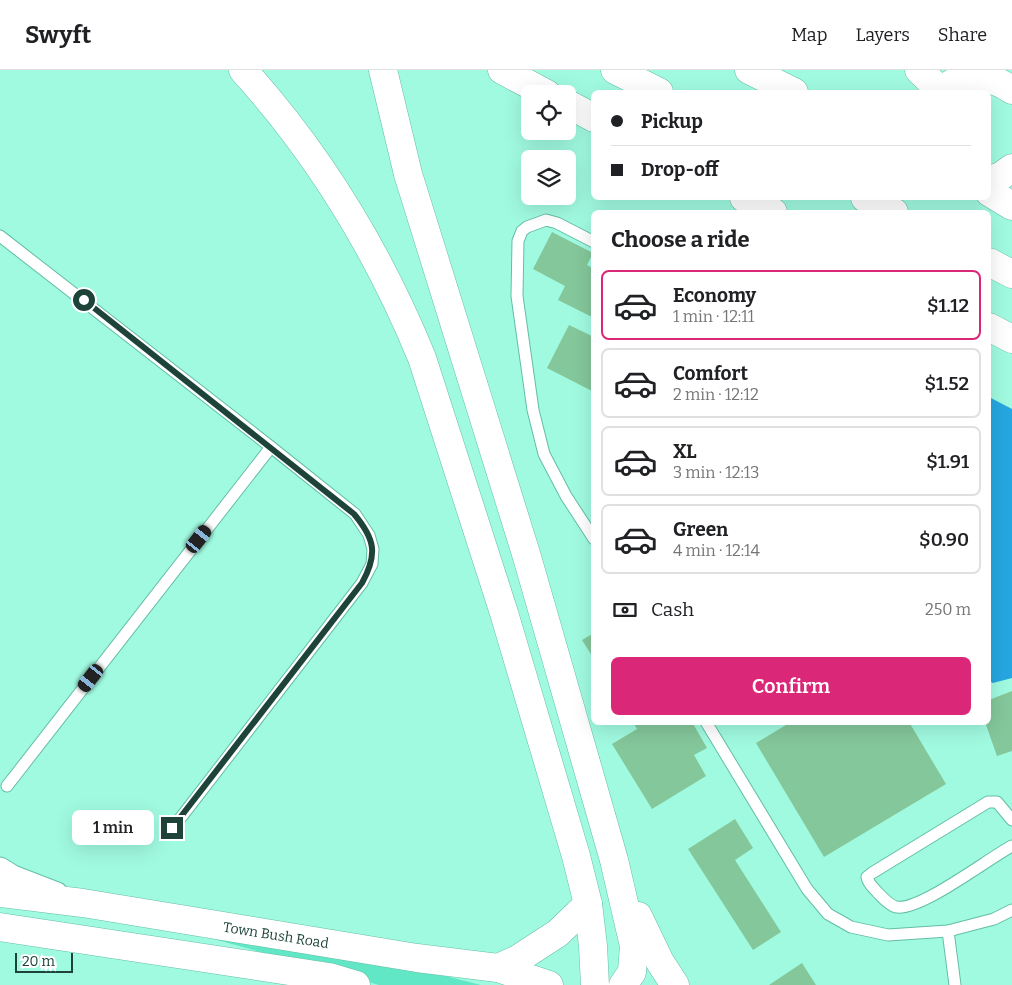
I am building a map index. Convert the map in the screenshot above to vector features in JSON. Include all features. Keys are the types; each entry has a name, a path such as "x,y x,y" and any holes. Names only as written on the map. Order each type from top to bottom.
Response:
{"main road":[{"path":"243,70 270,100 340,197 407,322 422,358 504,613 576,856 588,904 595,985"},
{"path":"502,70 530,85"},
{"path":"615,70 655,90"},
{"path":"749,70 790,90"},
{"path":"919,70 939,90"},
{"path":"384,73 408,174 527,557 614,860 634,946 632,972 623,985"},
{"path":"944,90 958,80 980,74 1001,82 1012,90"},
{"path":"576,108 591,116"},
{"path":"991,179 1001,176 1012,168"},
{"path":"991,193 1012,206"},
{"path":"748,200 769,210"},
{"path":"869,200 890,210"},
{"path":"991,263 1012,274"},
{"path":"991,328 1012,339"},
{"path":"614,860 648,938 660,962 675,985"},
{"name":"Town Bush Road","path":"0,893 83,904 407,957 498,968 549,985"},
{"path":"498,968 518,959 558,933 588,904"},
{"path":"0,927 329,977 356,985"}],"street":[{"path":"0,868 27,882 83,904"}],"lane":[{"path":"591,240 557,223 546,220 527,227 522,231 518,241 517,296 533,410 544,454 566,496 591,534"},
{"path":"0,236 354,514 369,535 373,549 372,564 362,583 172,828"},
{"path":"7,786 271,447"},
{"path":"708,725 807,889 828,914 852,927 888,936 948,931 994,919 1012,910"},
{"path":"1012,820 997,802 988,802 872,873 867,877 868,882 886,901 896,907 909,906 926,899 1012,846"},
{"path":"948,931 955,985"}],"green space":[{"path":"214,939 410,967 481,985 379,985"}],"water":[{"path":"991,398 1012,409 1012,678 991,682"}],"building":[{"path":"552,232 591,252 587,265 591,267 591,316 558,300 565,286 533,269"},
{"path":"569,325 591,336 591,390 547,368"},
{"path":"591,635 591,654 582,640"},
{"path":"1012,691 1012,751 997,756 986,725 991,725 991,699"},
{"path":"635,725 694,725 707,748 694,755 706,776 652,809 612,744 637,729"},
{"path":"786,725 911,725 946,784 824,857 756,743"},
{"path":"735,819 753,848 735,860 781,932 753,950 688,849"},
{"path":"802,963 816,985 769,985"}],"route":[{"path":"84,300 354,514 369,535 373,549 372,564 362,583 172,828"}]}
